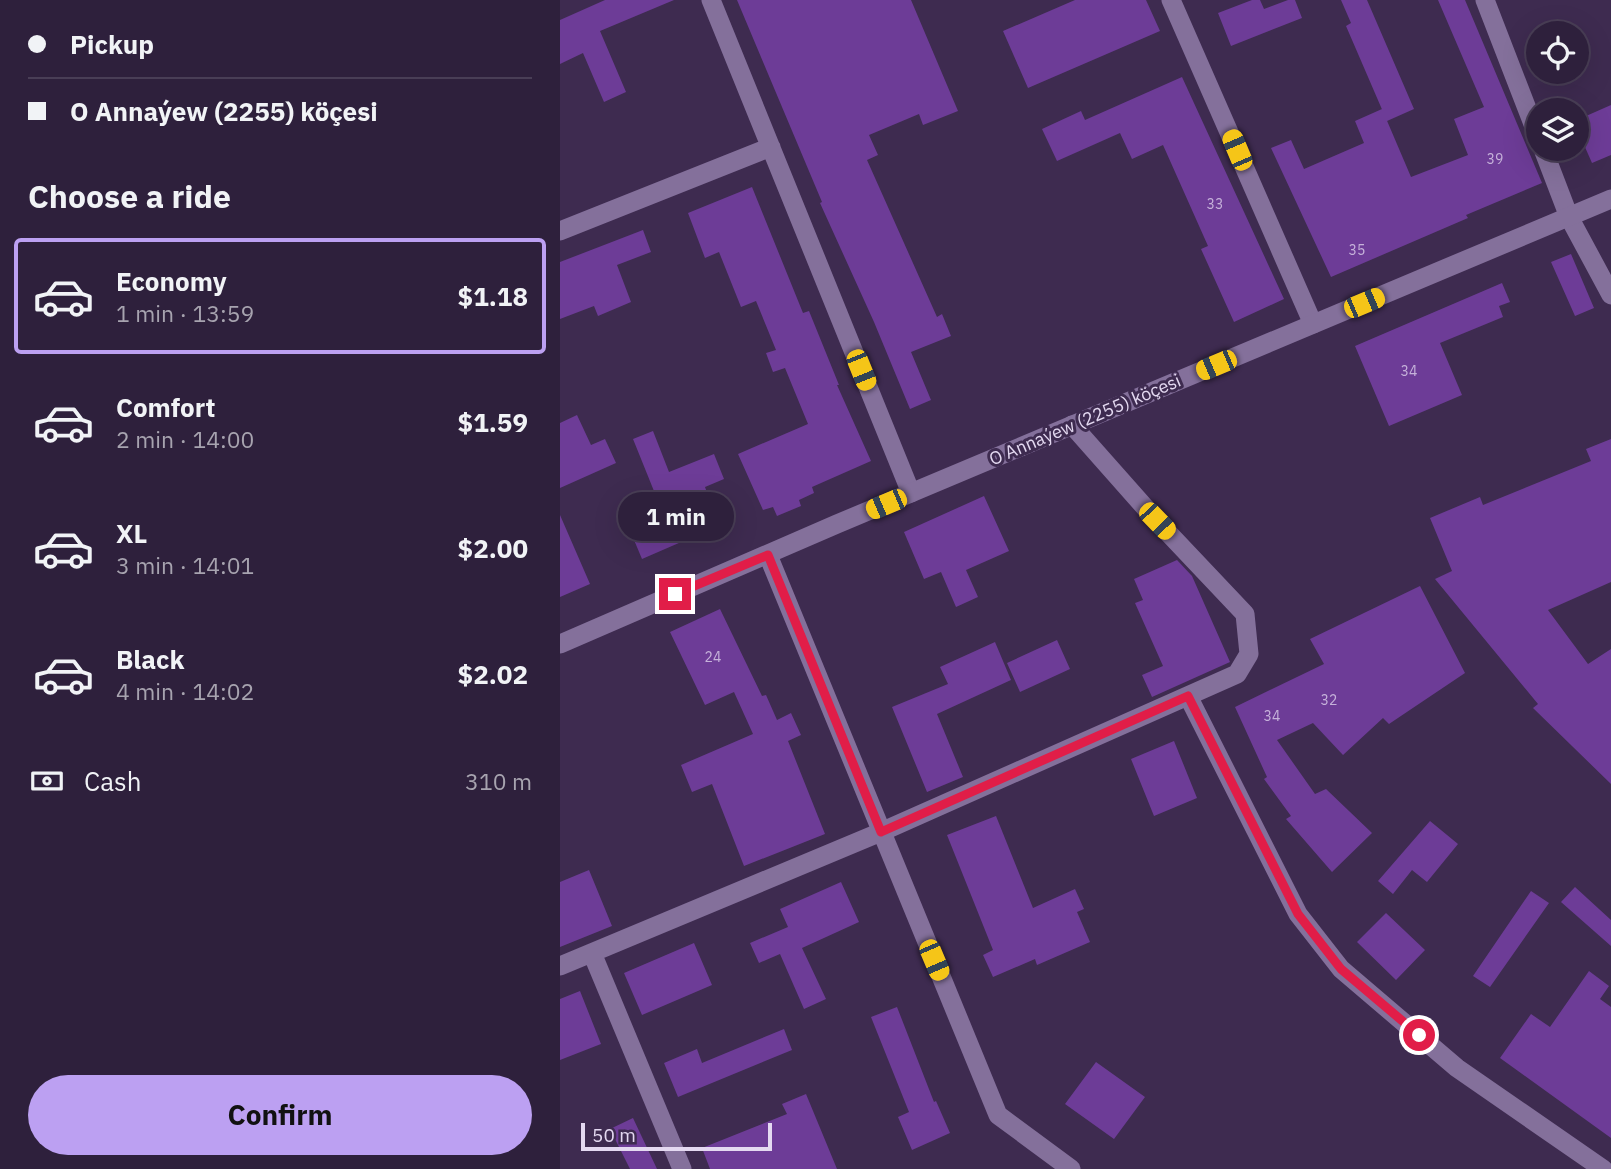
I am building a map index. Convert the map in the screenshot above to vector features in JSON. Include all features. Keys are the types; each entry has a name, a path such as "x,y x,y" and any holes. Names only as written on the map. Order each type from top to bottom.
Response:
{"street":[{"path":"711,0 911,493"},
{"path":"1171,0 1313,324"},
{"path":"1485,0 1526,106"},
{"path":"560,231 771,148"},
{"path":"1548,161 1569,217 1611,295"},
{"name":"O Annaýew (2255) köçesi","path":"560,645 911,493 1611,199"},
{"path":"560,966 881,832 1237,674 1250,654 1245,614 1157,521 1072,425"},
{"path":"768,555 998,1115 1071,1169"},
{"path":"1188,696 1298,914 1341,969 1457,1068 1603,1169"},
{"path":"592,953 682,1169"}],"building":[{"path":"605,0 674,0 600,31 626,92 604,102 583,53 560,64 560,20"},
{"path":"737,0 911,0 958,111 923,125 919,114 869,135 878,155 867,160 937,317 942,314 951,336 911,352 931,400 910,409 820,203 822,202"},
{"path":"1075,0 1146,0 1160,31 1028,88 1003,31"},
{"path":"1252,0 1260,0 1264,9 1295,0 1302,18 1231,46 1218,13"},
{"path":"1341,0 1367,0 1414,109 1387,121 1346,26 1351,23"},
{"path":"1438,0 1465,0 1526,145 1526,161 1533,161 1542,183 1331,277 1271,148 1291,140 1304,169 1364,143 1355,121 1382,109 1411,177 1468,155 1454,119 1484,107"},
{"path":"1182,77 1284,299 1234,322 1201,249 1208,246 1163,145 1132,159 1120,133 1057,161 1042,129 1081,111 1085,120"},
{"path":"1611,105 1611,155 1592,163 1589,156 1589,115"},
{"path":"752,187 803,313 809,311 837,385 871,461 812,487 814,493 799,500 801,506 777,516 773,507 763,510 738,454 808,424 785,368 773,372 766,353 776,350 756,301 741,307 719,252 705,258 688,213"},
{"path":"643,230 651,252 617,265 631,302 598,316 594,306 560,319 560,262"},
{"path":"1571,254 1594,308 1575,316 1551,262"},
{"path":"1502,283 1510,302 1499,306 1503,317 1440,343 1462,395 1389,426 1355,346"},
{"path":"577,415 591,445 605,439 616,463 560,488 560,423"},
{"path":"653,431 669,472 714,454 724,479 705,487 711,504 706,506 717,534 698,542 695,536 642,559 624,516 658,501 633,439"},
{"path":"1611,439 1611,582 1548,610 1588,664 1611,649 1611,784 1533,708 1538,704 1435,579 1452,571 1430,518 1480,497 1483,505 1591,461 1586,449"},
{"path":"984,496 1009,551 966,570 978,597 956,607 941,572 924,579 904,532"},
{"path":"560,515 590,584 560,597"},
{"path":"1177,560 1192,576 1230,662 1152,697 1142,675 1163,666 1135,603 1143,600 1134,579"},
{"path":"1420,586 1465,673 1389,724 1383,718 1343,755 1313,723 1277,740 1315,794 1326,789 1372,833 1332,872 1286,819 1291,816 1264,779 1267,777 1235,707 1324,664 1310,639"},
{"path":"720,609 762,696 766,695 777,720 791,713 801,735 788,741 825,834 744,866 712,784 692,792 681,765 753,734 734,692 705,705 670,632"},
{"path":"1057,640 1070,669 1020,692 1007,663"},
{"path":"995,642 1011,680 937,714 963,777 927,792 892,707 948,684 940,667"},
{"path":"1174,741 1197,798 1154,816 1131,759"},
{"path":"996,816 1033,908 1075,889 1084,909 1077,912 1090,942 1037,965 1035,959 993,977 983,955 993,950 947,835"},
{"path":"1430,821 1458,844 1427,882 1412,870 1393,894 1378,881"},
{"path":"589,870 612,926 560,947 560,882"},
{"path":"841,882 859,922 802,948 826,999 804,1009 780,954 759,963 750,943 788,927 780,909"},
{"path":"1575,887 1611,920 1611,946 1561,902"},
{"path":"1531,891 1549,903 1490,987 1473,976"},
{"path":"1386,913 1425,950 1396,980 1357,942"},
{"path":"694,943 712,985 642,1015 624,973"},
{"path":"1589,971 1609,986 1600,999 1611,1007 1611,1138 1500,1058 1531,1014 1550,1027"},
{"path":"580,991 601,1044 560,1060 560,999"},
{"path":"897,1007 934,1102 936,1101 950,1133 912,1150 898,1117 909,1112 871,1017"},
{"path":"784,1029 792,1050 678,1097 664,1063 697,1049 702,1063"},
{"path":"1096,1062 1145,1097 1114,1139 1065,1104"},
{"path":"806,1094 837,1169 710,1169 702,1148 787,1114 782,1104"},
{"path":"633,1118 657,1169 630,1169 610,1129"}],"route":[{"path":"675,594 768,555 881,832 1188,696 1298,914 1341,969 1419,1035"}]}
